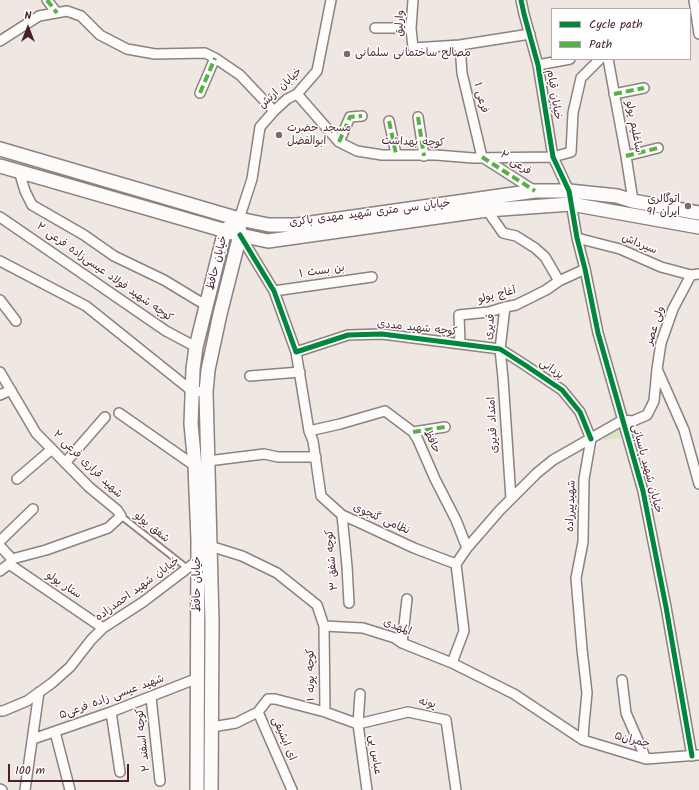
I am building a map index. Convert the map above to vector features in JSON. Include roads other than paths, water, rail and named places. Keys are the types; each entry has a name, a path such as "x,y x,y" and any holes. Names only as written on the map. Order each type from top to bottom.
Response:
{"main road":[{"name":"خیابان سی متری شهید مهدی باکری","path":"0,149 239,219 269,225 297,225 535,191 569,191 617,196 633,201 699,214"},
{"name":"خیابان سی متری شهید مهدی باکری","path":"0,166 240,235 268,241 487,210 571,204 699,227"},
{"name":"خیابان حافظ","path":"197,790 198,623 193,565 198,526 191,424 193,369 196,347 226,230 239,219"},
{"name":"خیابان حافظ","path":"211,790 212,622 206,392 208,370 220,314 240,235 239,219"}],"street":[{"path":"47,0 58,13"},
{"name":"خیابان ارتش","path":"239,219 252,179 260,127 287,99 297,94 317,71 331,0"},
{"name":"وارلیق","path":"413,0 411,28 413,48 460,45"},
{"name":"خیابان قیام","path":"521,0 538,65 553,157 569,191"},
{"path":"694,0 697,31"},
{"path":"0,41 39,16 67,11 81,16 100,35 127,49 155,54 205,53 240,74 274,111"},
{"path":"375,28 411,28"},
{"path":"460,45 530,34"},
{"name":"فرعی ۱","path":"460,45 462,73 482,157"},
{"path":"200,93 215,58"},
{"path":"538,65 565,60"},
{"name":"کوچه بهداشت","path":"297,94 339,142 357,152 382,155 396,154 472,158 553,157 571,152 573,113 581,78 599,60"},
{"name":"ساغلیم یولو","path":"608,60 633,201"},
{"path":"614,94 644,88"},
{"path":"339,142 350,117 362,116"},
{"path":"418,117 424,156"},
{"path":"389,121 396,154"},
{"path":"626,156 658,148"},
{"name":"فرعی ۲","path":"482,157 535,191"},
{"path":"19,171 25,191 32,205 84,235 114,256 164,280 207,306"},
{"name":"خیابان شهید پاسبانی","path":"569,191 577,238 598,333 643,491 696,755"},
{"path":"487,210 503,233 516,236 535,248 545,258 559,281"},
{"name":"کوچه شهید فولاد عیسی‌زاده فرعی ۲","path":"0,216 166,331 196,347"},
{"path":"240,235 274,291 296,352"},
{"name":"سیرداش","path":"577,238 620,249 662,267 695,275"},
{"path":"0,261 86,306 192,390 206,392"},
{"name":"آغاج یولو","path":"460,344 459,315 489,312 516,305 546,290 559,281 585,269"},
{"name":"ولی عصر","path":"695,275 673,309 661,342 658,369 684,430 699,484"},
{"name":"بن بست ۱","path":"274,291 372,277"},
{"path":"0,300 16,320"},
{"name":"قدیری","path":"500,349 505,307"},
{"name":"کوچه شهید مددی","path":"296,352 348,335 382,334 500,349"},
{"name":"یزدانی","path":"500,349 562,390 580,412 591,439"},
{"name":"امتداد قدیری","path":"500,349 504,378 511,499"},
{"name":"نظامی گنجوی","path":"296,352 309,431 313,441 316,457 321,496 342,516 414,548 456,564"},
{"path":"452,663 464,631 456,564 467,548 511,499 553,460 623,420 633,421 647,415 654,401 658,369"},
{"name":"شهید قراری فرعی ۲","path":"0,372 36,433 89,487 117,510 121,516 108,528 10,561"},
{"path":"250,376 300,372"},
{"path":"0,394 11,390"},
{"name":"حافظ","path":"309,431 386,411 413,432 418,440 435,479 456,520 467,548"},
{"path":"119,413 195,466"},
{"path":"65,463 106,417"},
{"path":"413,432 445,427"},
{"name":"شهیدپیرزاده","path":"583,740 587,693 576,578 583,542 584,480 591,439"},
{"path":"17,479 52,450"},
{"path":"208,461 264,454 278,457 316,457"},
{"path":"0,541 33,509"},
{"name":"کوچه شفق ۳","path":"342,516 349,603"},
{"name":"ستار یولو","path":"0,546 10,561 103,628"},
{"path":"210,546 242,556 277,573 317,605 324,626"},
{"path":"0,571 10,561"},
{"name":"خیابان شهید احمدزاده","path":"0,711 27,701 52,683 70,667 91,640 103,628 193,565"},
{"path":"402,643 407,599"},
{"path":"198,623 212,622"},
{"name":"المهدی","path":"324,626 363,628 395,638 402,643 452,663 514,694 583,740"},
{"name":"کوچه پونه ۱","path":"268,699 275,699 325,712 324,626"},
{"name":"شهید عیسی زاده فرعی۵","path":"33,739 111,712 198,678"},
{"path":"622,680 626,713 646,758"},
{"path":"25,790 39,692"},
{"name":"عباس پی","path":"360,694 358,724 367,790"},
{"name":"کوچه اسفند ۲","path":"151,697 160,782"},
{"name":"ای ایشیقی","path":"268,699 258,712 292,790"},
{"path":"111,712 120,772"},
{"path":"212,727 236,723 258,712"},
{"path":"325,712 358,724"},
{"name":"پونه","path":"358,724 408,712 446,720 456,790"},
{"path":"55,732 70,790"},
{"name":"چمران۵","path":"583,740 646,758 696,755"}],"lane":[{"name":"شفق یولو","path":"121,516 193,565"}],"place":[{"name":"مصالح ساختمانی سلمانی","path":"347,54"},
{"name":"مسجد حضرت ابوالفضل","path":"279,135"},
{"name":"اتوگالری ایران 91","path":"688,206"}]}
